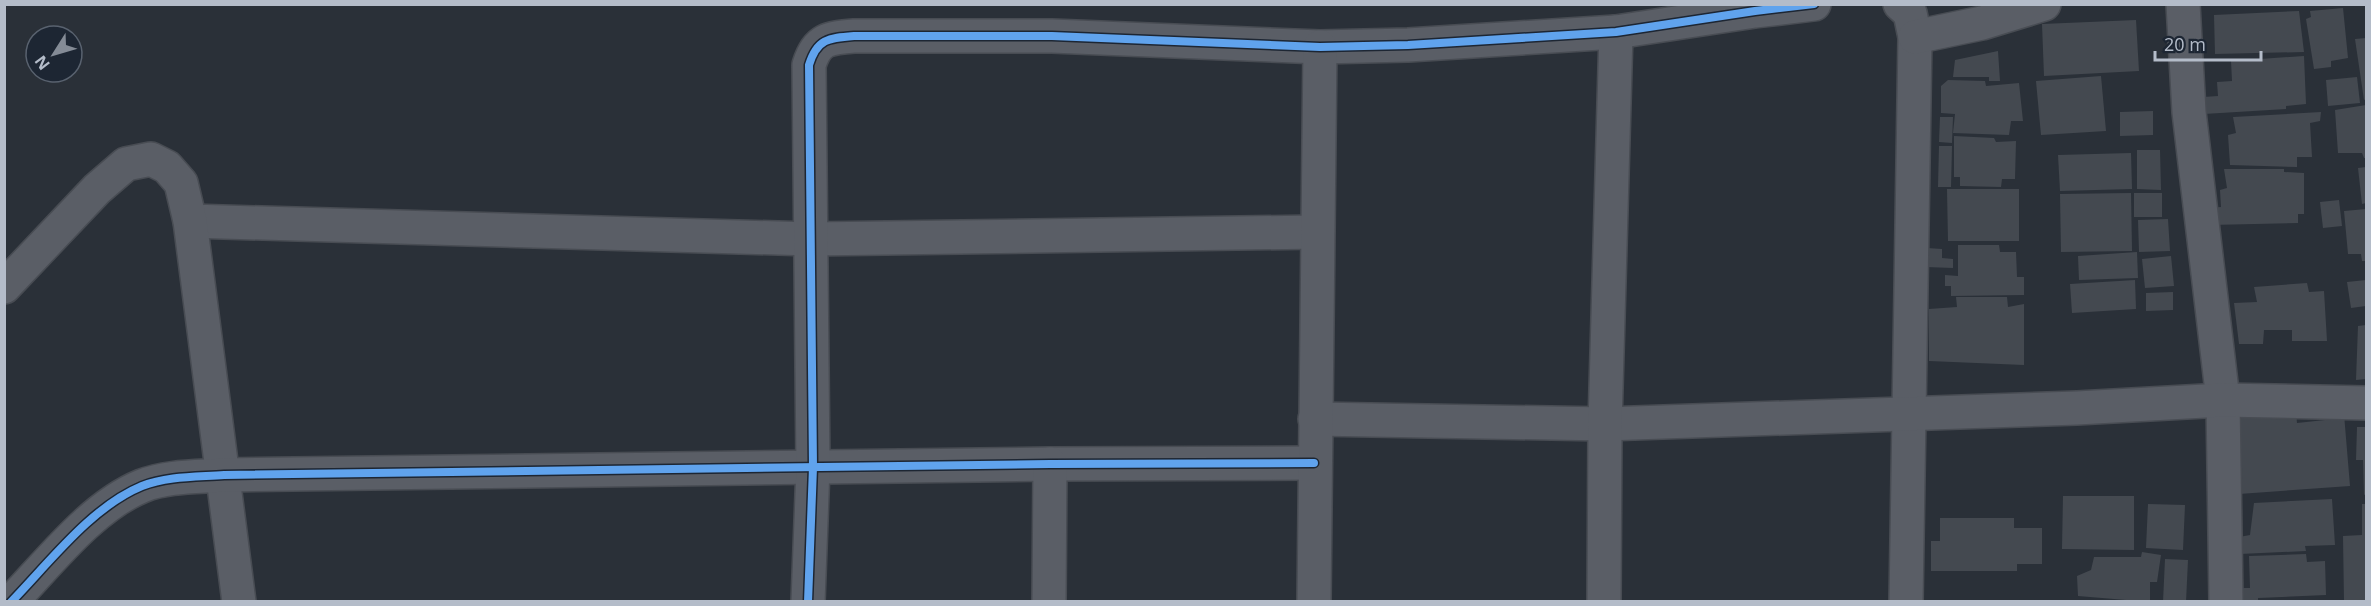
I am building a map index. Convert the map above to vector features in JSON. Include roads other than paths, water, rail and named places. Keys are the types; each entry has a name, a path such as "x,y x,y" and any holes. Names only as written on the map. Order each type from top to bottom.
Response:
{"street":[{"path":"808,602 813,467 809,65 814,50 823,42 854,36 1052,36 1320,47 1408,45 1616,32 1814,4"},
{"path":"1900,4 1910,13 1915,37 1906,602"},
{"path":"1915,37 1982,23 2044,4"},
{"path":"2183,4 2189,112 2223,400 2226,602"},
{"path":"1604,602 1605,424 1616,32"},
{"path":"1314,602 1320,47"},
{"path":"4,287 96,189 126,164 151,159 167,167 181,183 190,221 239,602"},
{"path":"190,221 811,239 1317,232"},
{"path":"1316,419 1605,424 1909,415 2223,400 2367,403"},
{"path":"11,602 92,518 118,498 143,486 168,479 224,475 1050,464 1314,463"},
{"path":"1049,602 1050,464"}]}
